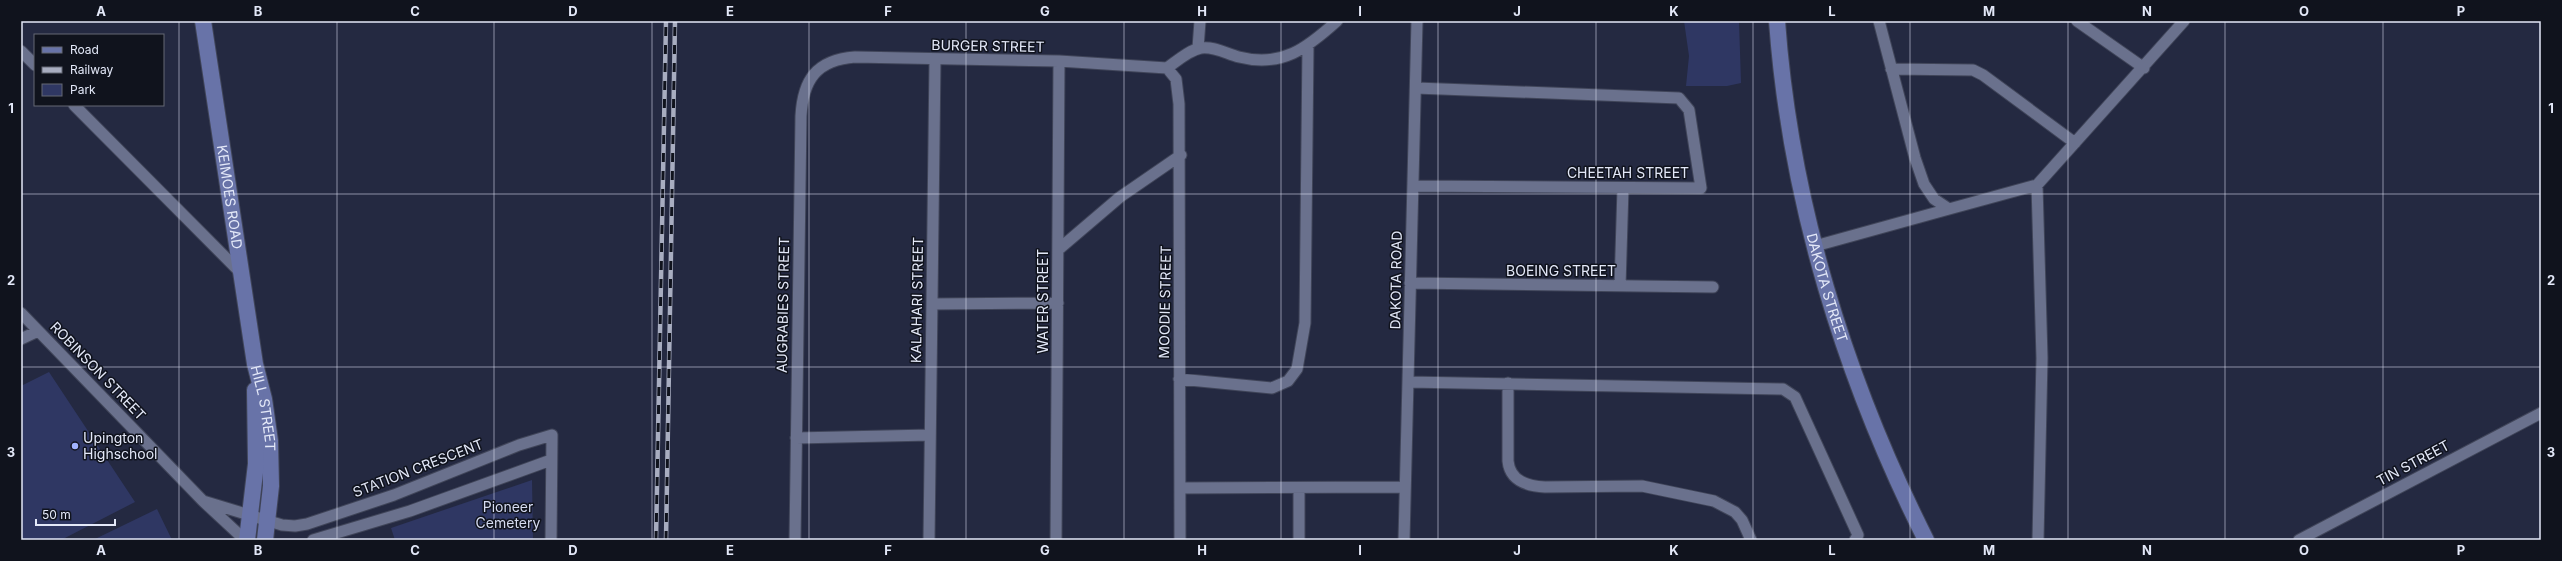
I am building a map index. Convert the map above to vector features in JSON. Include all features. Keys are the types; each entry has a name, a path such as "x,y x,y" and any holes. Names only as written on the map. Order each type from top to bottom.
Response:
{"street":[{"path":"1198,48 1200,21"},
{"path":"1167,68 1198,48 1211,48 1251,59 1280,58 1299,52 1337,21"},
{"name":"DAKOTA ROAD","path":"1404,540 1417,21"},
{"name":"DAKOTA STREET","path":"1777,21 1795,162 1815,246 1836,317 1865,401 1889,460 1926,540"},
{"path":"1879,21 1891,69 1924,184 1934,199 1949,208"},
{"path":"2077,21 2144,68"},
{"path":"1815,246 2037,185 2144,68 2184,21"},
{"name":"KEIMOES ROAD","path":"202,23 256,373"},
{"path":"1179,380 1272,388 1288,381 1299,364 1305,323 1308,46"},
{"path":"21,51 34,65"},
{"name":"BURGER STREET","path":"813,74 828,64 849,58 1059,61 1167,68"},
{"name":"KALAHARI STREET","path":"929,540 935,60"},
{"name":"WATER STREET","path":"1056,540 1059,61"},
{"name":"MOODIE STREET","path":"1167,68 1174,76 1178,87 1181,155 1179,380 1180,540"},
{"path":"1891,69 1972,70 1983,75 2074,143"},
{"name":"AUGRABIES STREET","path":"795,540 801,116 803,93 813,74"},
{"name":"CHEETAH STREET","path":"1413,186 1701,188 1689,110 1679,98 1416,88"},
{"path":"75,106 241,273"},
{"path":"1059,249 1120,197 1181,155"},
{"path":"2037,185 2042,358 2038,540"},
{"path":"1620,286 1623,188"},
{"name":"BOEING STREET","path":"1410,283 1713,287"},
{"path":"932,304 1058,303"},
{"name":"ROBINSON STREET","path":"21,313 202,502 246,540"},
{"path":"21,339 38,331"},
{"name":"HILL STREET","path":"246,540 251,516 256,464 256,373"},
{"name":"HILL STREET","path":"256,373 264,399 270,441 268,521 265,540"},
{"path":"1409,382 1774,387 1790,392 1795,397 1858,535 1855,540"},
{"path":"1508,384 1509,470 1517,480 1530,485 1545,487 1642,486 1714,501 1735,512 1742,520 1751,540"},
{"name":"TIN STREET","path":"2299,540 2541,413"},
{"name":"STATION CRESCENT","path":"251,516 295,526 307,524 394,495 519,445 552,435 552,540"},
{"path":"796,438 930,435"},
{"path":"313,540 403,513 551,460"},
{"path":"1180,488 1405,487"},
{"path":"1299,488 1299,540"},
{"path":"202,502 251,516"}],"green space":[{"path":"1684,21 1739,21 1741,83 1727,86 1686,86 1689,56"},
{"path":"49,372 135,502 61,540 21,540 21,386"},
{"name":"Pioneer Cemetery","path":"532,480 533,540 395,540 391,528"},
{"path":"157,509 172,540 93,540"}],"railway":[{"path":"656,540 666,21"},
{"path":"666,540 675,21"}],"place":[{"name":"Upington Highschool","path":"75,446"}]}
